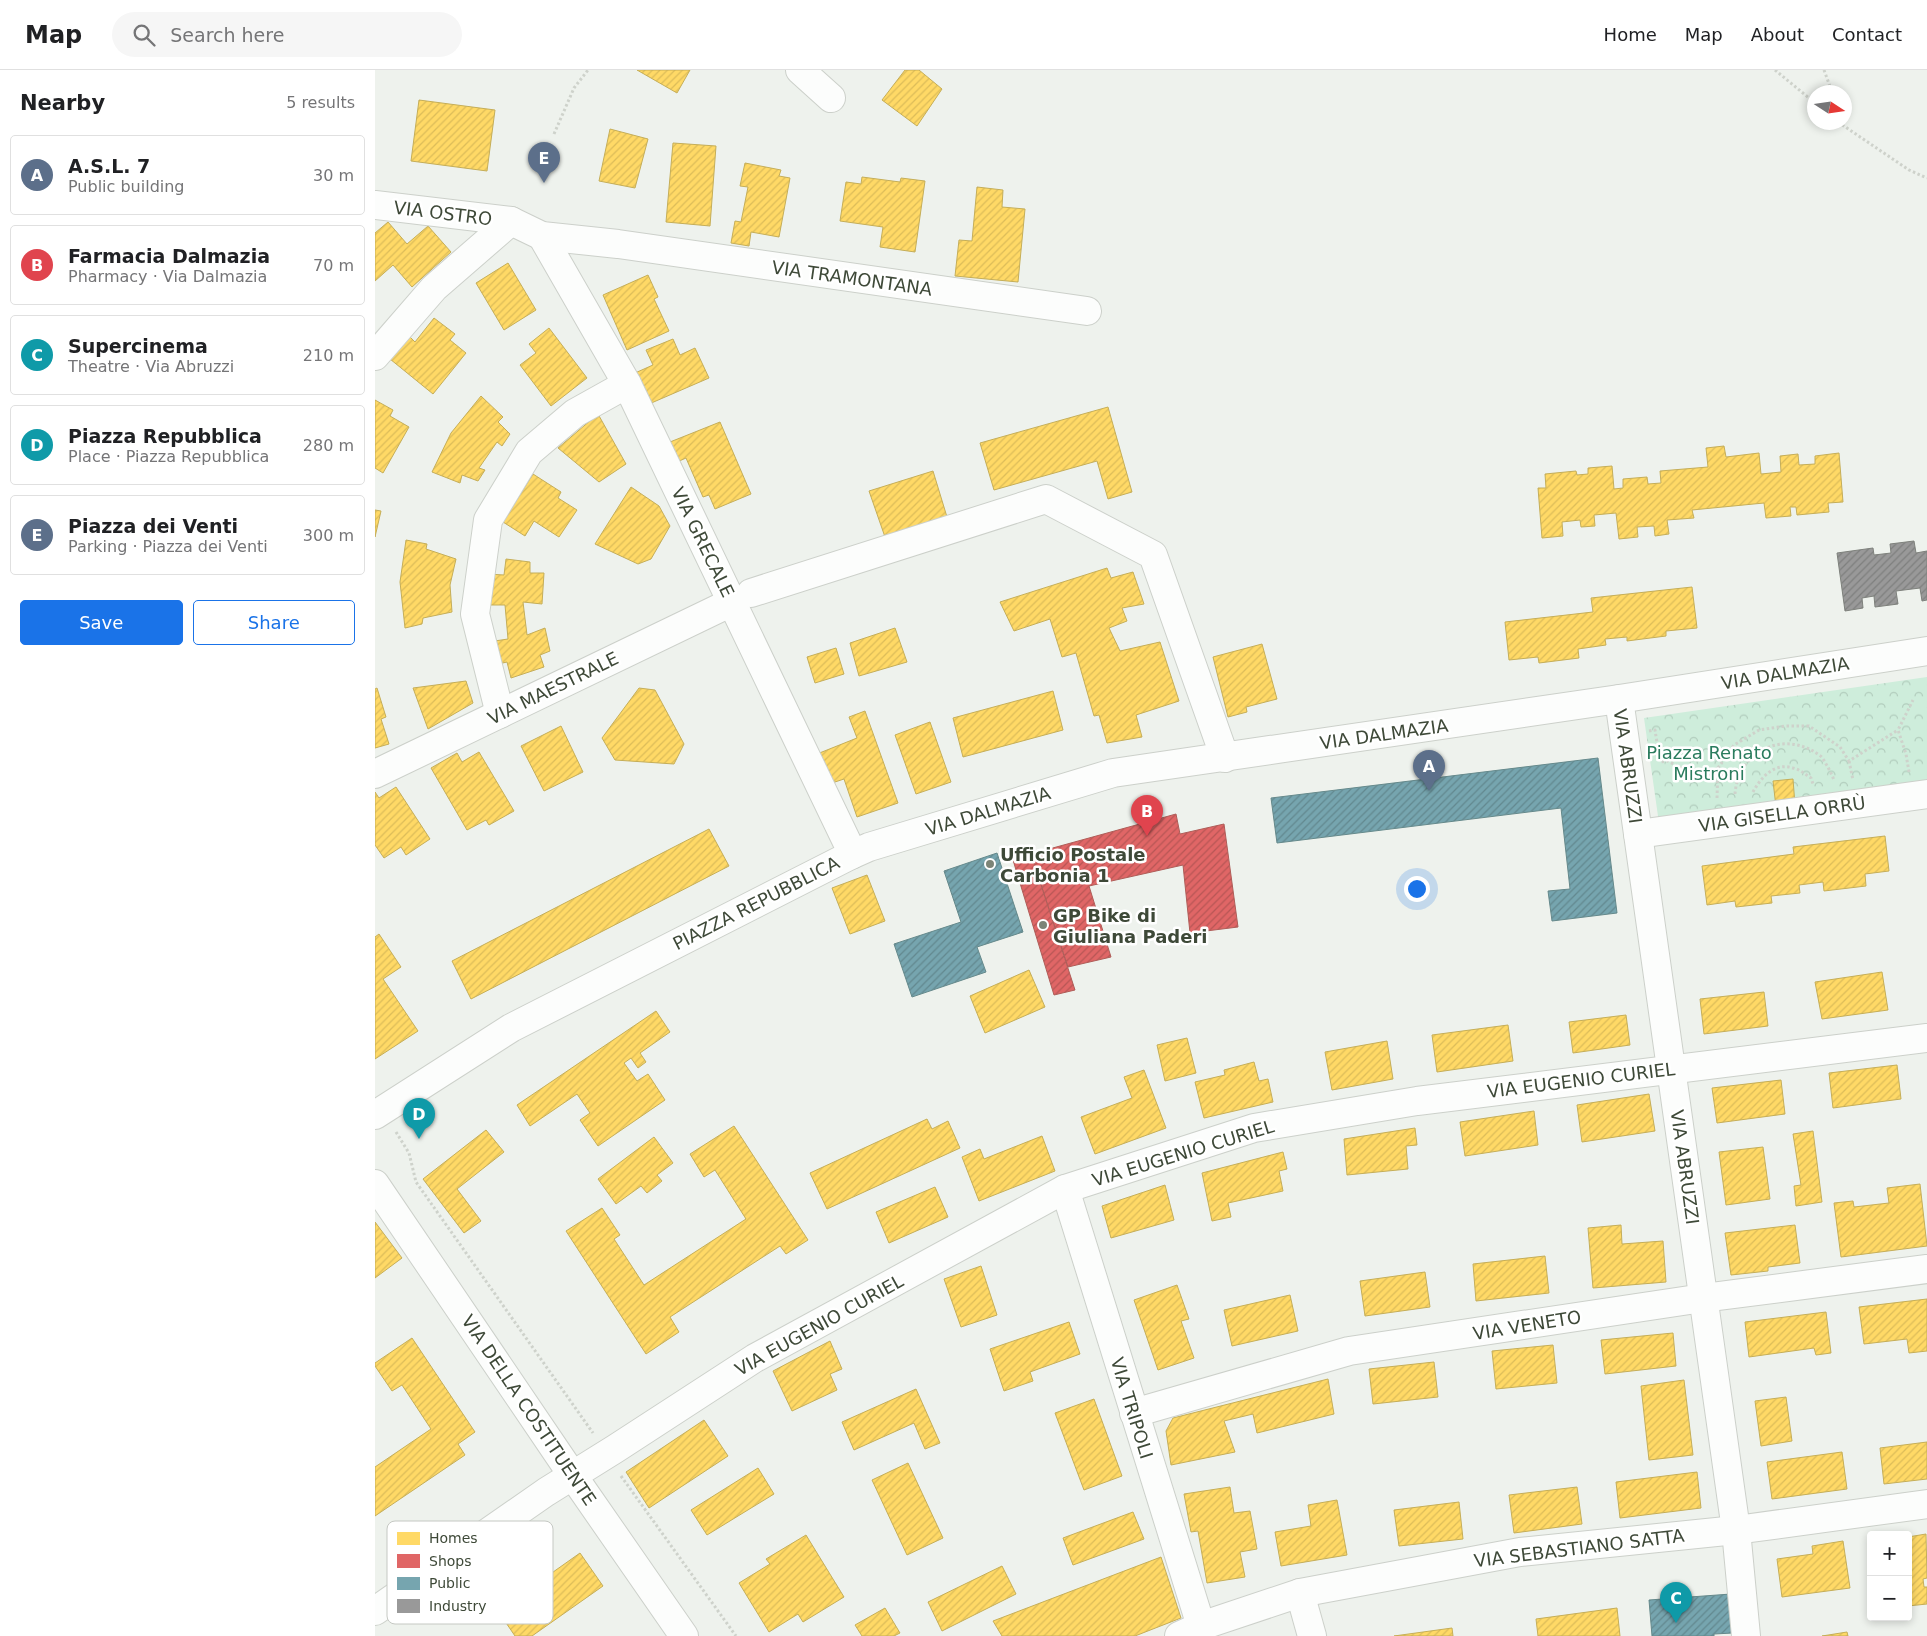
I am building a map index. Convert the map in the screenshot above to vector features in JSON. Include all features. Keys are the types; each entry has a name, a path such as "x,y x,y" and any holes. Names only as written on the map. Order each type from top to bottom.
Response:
{"street":[{"path":"800,70 831,98"},
{"name":"VIA OSTRO","path":"375,205 511,221 542,236"},
{"path":"375,356 434,288 511,221"},
{"name":"VIA TRAMONTANA","path":"542,236 618,244 1087,311"},
{"name":"VIA GRECALE","path":"542,236 627,384 742,598 848,844 851,855"},
{"path":"500,714 475,614 488,520 529,452 575,413 627,384"},
{"name":"VIA MAESTRALE","path":"375,774 742,598 1046,499 1153,555 1225,758"},
{"name":"VIA DALMAZIA","path":"851,855 869,847 1113,773 1619,699 1927,651"},
{"name":"VIA ABRUZZI","path":"1619,699 1736,1530 1747,1636"},
{"name":"VIA GISELLA ORRÙ","path":"1638,834 1920,795"},
{"name":"PIAZZA REPUBBLICA","path":"378,1113 511,1028 851,855"},
{"name":"VIA EUGENIO CURIEL","path":"504,1521 755,1358 1065,1189 1254,1128 1417,1101 1927,1038"},
{"name":"VIA DELLA COSTITUENTE","path":"375,1184 684,1636"},
{"name":"VIA TRIPOLI","path":"1065,1189 1134,1413 1190,1631"},
{"name":"VIA VENETO","path":"1134,1413 1349,1352 1703,1298 1927,1269"},
{"name":"VIA SEBASTIANO SATTA","path":"1190,1631 1300,1593 1520,1552 1736,1530 1927,1504"},
{"path":"1300,1593 1312,1636"},
{"name":"VIA EUGENIO CURIEL","path":"375,1610 387,1602"}],"path":[{"path":"554,134 575,88 588,70"},
{"path":"1775,70 1807,96"},
{"path":"1824,70 1829,85"},
{"path":"1848,130 1909,170 1927,178"},
{"path":"1624,733 1655,730 1660,762 1668,761 1695,776 1718,768 1734,745 1759,730 1785,726 1809,726 1840,747 1849,761 1898,730 1913,700"},
{"path":"1898,730 1920,795"},
{"path":"1736,820 1734,805 1736,782 1750,758 1771,745 1795,743 1820,755 1833,777 1828,808"},
{"path":"1736,820 1765,774 1781,766 1795,768 1811,778 1828,808"},
{"path":"1718,768 1736,820"},
{"path":"378,1113 409,1153 416,1182 593,1432"},
{"path":"620,1474 736,1636"}],"green space":[{"name":"Piazza Renato Mistroni","path":"1927,677 1927,784 1659,823 1644,718"}],"building: Homes":[{"path":"637,70 690,70 677,93"},
{"path":"905,70 919,70 942,89 917,126 882,100"},
{"path":"419,100 495,110 487,171 411,161"},
{"path":"610,129 648,139 635,188 599,181"},
{"path":"673,143 716,146 710,226 666,222"},
{"path":"745,163 781,170 779,176 790,178 779,237 751,232 749,246 731,243 735,221 741,222 748,187 740,186"},
{"path":"862,177 900,182 901,178 925,181 915,252 880,247 883,227 840,221 846,182 861,184"},
{"path":"977,187 1003,190 1002,207 1025,209 1018,282 955,276 959,240 972,241"},
{"path":"388,222 407,244 428,226 451,252 412,287 393,265 375,281 375,233"},
{"path":"508,263 536,310 504,330 476,283"},
{"path":"648,275 658,297 654,299 669,331 627,350 603,295"},
{"path":"434,318 455,334 450,340 466,353 433,394 390,359 409,336 415,342"},
{"path":"549,328 587,378 551,406 520,365 536,353 529,344"},
{"path":"673,339 680,355 695,348 709,378 649,404 635,373 653,365 646,350"},
{"path":"481,396 503,417 498,422 510,434 502,446 497,442 479,468 485,470 478,481 462,475 460,483 432,472 451,433"},
{"path":"375,400 393,410 390,416 409,427 383,473 375,468"},
{"path":"1108,407 1132,492 1108,499 1097,461 994,490 980,443"},
{"path":"598,414 626,464 599,482 558,448"},
{"path":"720,422 751,494 715,509 709,495 703,497 686,458 677,462 670,442"},
{"path":"1724,446 1726,457 1759,453 1761,474 1781,472 1780,456 1798,454 1799,465 1815,464 1815,456 1839,453 1843,502 1828,503 1829,512 1797,515 1796,507 1790,507 1791,516 1766,518 1764,503 1692,510 1694,518 1667,520 1669,534 1655,536 1654,526 1637,527 1638,537 1619,539 1616,513 1594,515 1595,526 1581,527 1580,520 1562,522 1563,536 1542,538 1538,488 1546,488 1545,474 1576,471 1577,475 1588,474 1588,468 1612,466 1614,489 1623,488 1623,479 1647,477 1648,484 1661,483 1660,471 1708,467 1706,448"},
{"path":"933,471 947,517 885,537 869,491"},
{"path":"533,474 561,492 558,498 577,510 559,537 534,521 525,536 503,522"},
{"path":"631,487 659,506 670,526 651,559 638,564 595,544"},
{"path":"375,510 381,511 375,537"},
{"path":"406,540 427,544 426,549 456,559 450,585 452,612 423,618 422,624 405,628 400,582"},
{"path":"506,559 530,562 530,573 544,573 542,604 523,602 527,635 545,628 550,651 540,655 544,667 511,678 507,662 494,665 488,642 508,639 505,605 488,605 487,574 504,575"},
{"path":"1107,568 1111,578 1133,572 1144,604 1122,608 1127,621 1109,628 1120,651 1160,642 1179,701 1136,715 1142,737 1107,743 1099,715 1094,716 1076,653 1062,657 1050,619 1014,631 1000,602"},
{"path":"1692,587 1697,628 1666,631 1666,636 1627,641 1627,637 1605,639 1606,645 1578,649 1579,658 1539,663 1538,657 1509,660 1505,622 1593,612 1591,598"},
{"path":"895,628 907,662 859,676 850,643"},
{"path":"1262,644 1277,699 1246,707 1247,712 1228,717 1213,657"},
{"path":"836,648 844,674 815,683 807,657"},
{"path":"466,681 473,703 428,729 413,688"},
{"path":"377,688 386,717 381,719 389,744 375,748 375,689"},
{"path":"639,688 655,690 684,744 674,764 615,760 602,738"},
{"path":"1053,691 1063,730 963,757 953,718"},
{"path":"865,711 898,803 857,817 844,779 832,783 817,754 857,738 849,717"},
{"path":"930,722 951,782 916,794 895,735"},
{"path":"561,726 583,772 544,791 521,746"},
{"path":"479,752 514,811 489,825 486,820 467,830 431,768 457,753 462,762"},
{"path":"1793,779 1795,805 1776,807 1773,781"},
{"path":"396,787 430,839 406,855 401,847 384,858 375,845 375,792 379,798"},
{"path":"709,829 729,866 471,999 452,961"},
{"path":"1885,836 1889,871 1865,874 1866,886 1824,891 1823,882 1799,885 1800,893 1771,896 1772,903 1736,907 1735,901 1707,905 1702,866 1794,854 1793,847"},
{"path":"867,875 885,921 850,934 832,888"},
{"path":"379,934 401,967 383,979 418,1031 375,1059 375,937"},
{"path":"1029,970 1045,1007 985,1033 970,996"},
{"path":"1882,972 1888,1010 1822,1019 1815,982"},
{"path":"1764,992 1768,1026 1704,1034 1700,999"},
{"path":"656,1011 670,1032 640,1053 646,1062 638,1068 631,1058 624,1063 637,1081 648,1074 665,1100 598,1146 580,1120 590,1113 577,1094 530,1126 517,1105"},
{"path":"1626,1015 1630,1045 1573,1053 1569,1022"},
{"path":"1508,1025 1513,1061 1437,1072 1432,1035"},
{"path":"1187,1038 1196,1073 1165,1081 1157,1045"},
{"path":"1387,1041 1393,1079 1332,1090 1325,1052"},
{"path":"1254,1062 1259,1081 1268,1079 1273,1102 1204,1118 1195,1082 1225,1075 1224,1070"},
{"path":"1897,1065 1901,1099 1833,1108 1829,1073"},
{"path":"1144,1070 1166,1128 1095,1154 1081,1117 1132,1098 1124,1077"},
{"path":"1781,1080 1785,1114 1717,1123 1712,1088"},
{"path":"1649,1094 1655,1131 1582,1142 1577,1105"},
{"path":"1534,1111 1538,1145 1465,1156 1460,1122"},
{"path":"927,1119 932,1129 948,1121 960,1148 827,1209 810,1173"},
{"path":"734,1126 808,1240 786,1254 780,1246 670,1317 679,1332 646,1354 566,1231 602,1208 620,1235 614,1239 644,1285 746,1219 715,1170 704,1177 690,1154"},
{"path":"1415,1128 1417,1145 1406,1146 1408,1169 1347,1175 1344,1139"},
{"path":"486,1130 504,1152 457,1189 481,1221 464,1233 423,1179"},
{"path":"1813,1131 1822,1202 1796,1206 1794,1186 1801,1185 1793,1134"},
{"path":"1042,1136 1055,1171 979,1201 962,1157 980,1149 984,1159"},
{"path":"654,1137 673,1163 657,1175 662,1181 647,1193 641,1186 616,1204 598,1179"},
{"path":"1763,1147 1770,1199 1726,1205 1719,1152"},
{"path":"1283,1152 1287,1169 1279,1171 1283,1191 1228,1203 1231,1217 1212,1221 1202,1173"},
{"path":"1920,1184 1927,1246 1841,1257 1834,1203 1853,1201 1854,1207 1889,1203 1887,1188"},
{"path":"1165,1185 1174,1220 1111,1238 1102,1206"},
{"path":"935,1187 948,1217 889,1243 876,1212"},
{"path":"375,1222 402,1258 375,1278"},
{"path":"1621,1225 1622,1244 1663,1241 1666,1282 1593,1288 1588,1228"},
{"path":"1795,1225 1800,1263 1768,1267 1768,1271 1731,1275 1725,1233"},
{"path":"1545,1256 1549,1293 1476,1301 1473,1264"},
{"path":"981,1266 997,1315 961,1327 944,1279"},
{"path":"1425,1272 1430,1307 1365,1316 1360,1281"},
{"path":"1177,1285 1189,1319 1181,1321 1194,1358 1158,1370 1134,1300"},
{"path":"1290,1295 1298,1331 1232,1346 1224,1310"},
{"path":"1927,1299 1927,1351 1909,1353 1907,1339 1864,1344 1859,1307"},
{"path":"1826,1312 1831,1353 1816,1355 1814,1348 1749,1357 1745,1322"},
{"path":"1069,1322 1080,1354 1030,1372 1033,1381 1004,1391 990,1349"},
{"path":"1673,1333 1676,1366 1605,1374 1601,1340"},
{"path":"412,1338 475,1432 458,1444 465,1455 375,1516 375,1467 431,1429 402,1385 392,1391 375,1366 375,1363"},
{"path":"830,1341 842,1369 830,1374 837,1390 792,1411 773,1371"},
{"path":"1553,1345 1557,1383 1496,1389 1492,1351"},
{"path":"1434,1362 1438,1397 1373,1404 1369,1369"},
{"path":"1328,1379 1334,1414 1257,1433 1253,1414 1224,1421 1235,1452 1171,1465 1166,1431 1173,1418"},
{"path":"1684,1380 1693,1455 1649,1460 1641,1386"},
{"path":"916,1389 940,1443 925,1449 914,1423 854,1450 842,1422"},
{"path":"1786,1397 1792,1441 1761,1446 1755,1401"},
{"path":"1094,1399 1122,1476 1084,1490 1055,1413"},
{"path":"704,1420 728,1456 649,1508 626,1472"},
{"path":"1927,1442 1927,1479 1884,1484 1880,1448"},
{"path":"1842,1452 1847,1489 1772,1499 1767,1462"},
{"path":"908,1463 943,1538 907,1555 872,1480"},
{"path":"758,1468 774,1494 707,1535 691,1510"},
{"path":"1697,1472 1701,1508 1620,1518 1616,1482"},
{"path":"1230,1487 1234,1513 1250,1511 1257,1549 1240,1552 1245,1577 1207,1583 1198,1531 1191,1532 1184,1494"},
{"path":"1577,1487 1582,1524 1514,1533 1509,1495"},
{"path":"1337,1500 1347,1555 1281,1566 1275,1532 1311,1526 1308,1505"},
{"path":"1459,1502 1463,1539 1399,1546 1394,1510"},
{"path":"1133,1512 1144,1539 1073,1565 1063,1538"},
{"path":"1926,1534 1927,1578 1923,1579 1924,1587 1927,1587 1927,1604 1912,1606 1912,1536"},
{"path":"806,1535 844,1597 803,1622 798,1614 769,1632 739,1583 770,1564 766,1559"},
{"path":"1843,1541 1850,1588 1782,1597 1777,1559 1813,1554 1812,1546"},
{"path":"580,1553 603,1586 553,1621 553,1572"},
{"path":"1161,1557 1181,1618 1135,1636 1002,1636 993,1621"},
{"path":"1002,1566 1016,1594 942,1631 928,1602"},
{"path":"885,1608 900,1633 894,1636 862,1636 855,1625"},
{"path":"1617,1608 1620,1636 1538,1636 1536,1619"},
{"path":"507,1624 549,1624 532,1636 515,1636"},
{"path":"1452,1628 1453,1636 1394,1636"},
{"path":"1847,1632 1848,1636 1822,1636"}],"building: Shops":[{"path":"1176,814 1180,834 1224,824 1238,927 1190,933 1183,865 1089,886 1111,957 1068,967 1031,854"},
{"name":"GP Bike di Giuliana Paderi","path":"1031,854 1075,990 1054,995 1013,860"}],"building: Public":[{"path":"1598,758 1617,913 1552,921 1548,891 1570,889 1561,808 1277,843 1271,798"},
{"path":"997,853 1023,932 977,947 986,972 912,997 894,944 961,922 944,871"},
{"path":"1731,1594 1733,1633 1714,1634 1714,1636 1652,1636 1649,1600"}],"building: Industry":[{"path":"1914,541 1916,553 1927,551 1927,600 1922,601 1920,588 1896,591 1898,604 1875,607 1874,596 1862,598 1863,608 1845,611 1837,553 1873,548 1874,555 1891,553 1890,544"}],"place":[{"name":"Piazza dei Venti","path":"544,183"},
{"name":"A.S.L. 7","path":"1429,791"},
{"name":"Farmacia Dalmazia","path":"1147,836"},
{"name":"Ufficio Postale Carbonia 1","path":"990,864"},
{"name":"GP Bike di Giuliana Paderi","path":"1043,925"},
{"name":"Piazza Repubblica","path":"419,1139"},
{"name":"Supercinema","path":"1676,1623"}]}
